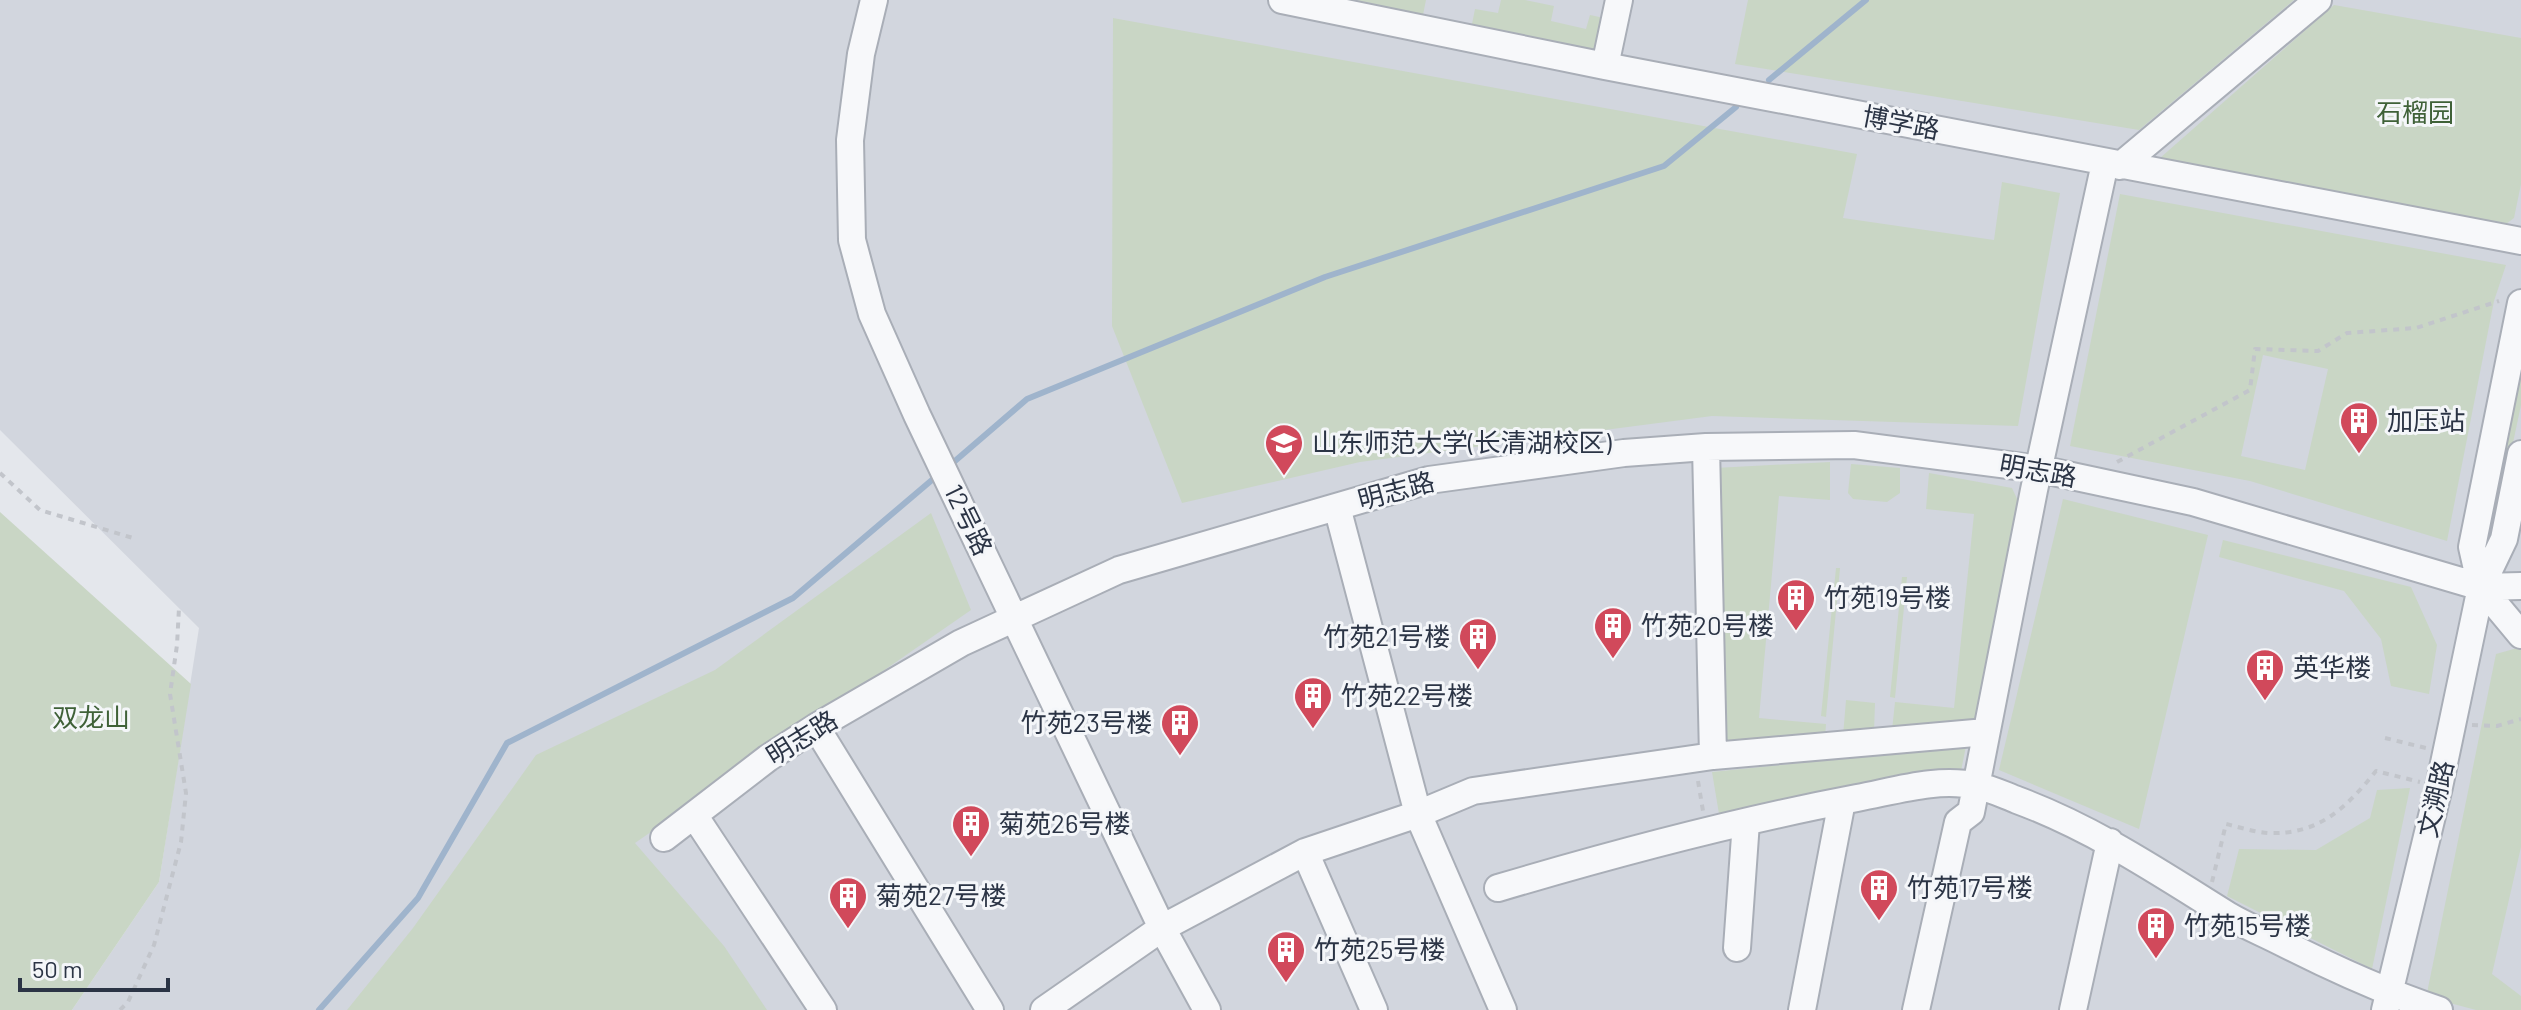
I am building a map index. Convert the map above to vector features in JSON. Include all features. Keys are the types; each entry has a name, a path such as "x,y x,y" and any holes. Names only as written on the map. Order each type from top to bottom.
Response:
{"street":[{"name":"12号路","path":"874,0 861,54 850,140 852,240 872,314 931,445 1162,928 1207,1010"},
{"name":"博学路","path":"1282,0 1605,66 2521,241"},
{"path":"1605,66 1619,0"},
{"path":"1916,1010 1958,822 1971,812 2039,469 2112,164 2318,0"},
{"name":"文溯路","path":"2481,587 2472,547 2514,302"},
{"name":"明志路","path":"664,838 768,758 816,727 961,643 1119,570 1429,480 1624,453 1706,447 1854,445 2039,469 2193,502 2481,587 2521,586"},
{"path":"1703,757 1706,447"},
{"name":"文溯路","path":"2387,1002 2439,787 2481,587 2504,539 2521,454"},
{"path":"1337,507 1418,814 1503,1010"},
{"path":"2481,587 2521,635"},
{"path":"816,727 990,1010"},
{"path":"1044,1010 1162,928 1305,852 1418,814 1473,791 1703,757 1986,732"},
{"path":"1498,888 1634,848 1842,801 1932,784 1976,785 2038,808 2110,842 2164,877 2208,900 2229,916 2387,1002 2439,1010"},
{"path":"1802,1010 1842,801"},
{"path":"694,815 823,1010"},
{"path":"1737,948 1746,822"},
{"path":"2073,1010 2110,842"},
{"path":"1305,852 1374,1010"}],"path":[{"path":"2318,351 2347,333 2416,328 2494,301 2514,302"},
{"path":"0,473 40,510 133,538"},
{"path":"120,1010 128,1002 154,945 181,842 186,793 170,694 179,608"},
{"path":"2452,724 2497,726 2521,719"},
{"path":"2385,738 2446,753"},
{"path":"1703,757 1707,832"},
{"path":"2208,900 2226,824 2269,833 2314,828 2350,803 2376,771 2439,787"}],"shaded area":[{"name":"山东师范大学(长清湖校区)","path":"0,0 2521,0 2521,1010 72,1010 159,882 199,628 0,430"}],"green space":[{"path":"1356,0 1426,0 1423,15"},
{"path":"1501,0 1525,0 1554,6 1551,21 1586,29 1590,15 1609,19 1602,51 1472,24 1475,9 1498,13"},
{"path":"1748,0 2294,0 2139,130 1735,64"},
{"name":"石榴园","path":"2334,5 2521,38 2521,184 2514,218 2506,224 2160,158"},
{"path":"1113,18 1857,154 1843,218 1994,240 2002,182 2060,193 2018,426 1712,416 1360,462 1182,503 1112,326"},
{"path":"2120,194 2506,265 2494,301 2447,541 2250,481 2070,446","holes":["2263,355 2328,369 2305,470 2241,456"]},
{"path":"2521,362 2521,405 2493,538 2484,536"},
{"path":"1830,462 1830,500 1779,496 1759,718 1826,724 1825,738 1737,748 1721,738 1715,468"},
{"path":"1851,464 1900,468 1900,493 1887,502 1853,499 1848,493"},
{"path":"1929,473 2012,488 2019,503 1978,718 1962,727 1892,730 1895,702 1954,708 1974,514 1926,509"},
{"path":"2063,499 2208,535 2139,829 1999,770"},
{"name":"双龙山","path":"0,512 191,684 159,882 72,1010 0,1010"},
{"path":"931,513 971,610 635,843 724,946 767,1010 347,1010 413,928 536,755 715,670"},
{"path":"2223,540 2411,587 2437,645 2429,694 2391,686 2381,639 2344,591 2219,557"},
{"path":"1836,568 1840,568 1826,717 1821,716"},
{"path":"1902,577 1907,577 1895,698 1890,697"},
{"path":"2521,647 2521,847 2492,974 2521,996 2521,1010 2476,1010 2427,997 2428,988 2496,654"},
{"path":"1846,700 1875,703 1874,732 1843,736"},
{"path":"1966,746 1961,771 1719,814 1712,772"},
{"path":"2410,788 2372,969 2227,896 2239,849 2316,850 2370,818 2377,790"}],"waterway":[{"path":"1769,80 1866,0"},
{"path":"948,467 1027,399 1325,277 1664,166 1736,107"},
{"path":"319,1010 418,898 507,743 793,598 939,474"}],"place":[{"name":"加压站","path":"2359,455"},
{"name":"山东师范大学(长清湖校区)","path":"1284,477"},
{"name":"竹苑19号楼","path":"1796,632"},
{"name":"竹苑20号楼","path":"1613,660"},
{"name":"竹苑21号楼","path":"1478,671"},
{"name":"英华楼","path":"2265,702"},
{"name":"竹苑22号楼","path":"1313,730"},
{"name":"竹苑23号楼","path":"1180,757"},
{"name":"菊苑26号楼","path":"971,858"},
{"name":"竹苑17号楼","path":"1879,922"},
{"name":"菊苑27号楼","path":"848,930"},
{"name":"竹苑15号楼","path":"2156,960"},
{"name":"竹苑25号楼","path":"1286,984"}]}
